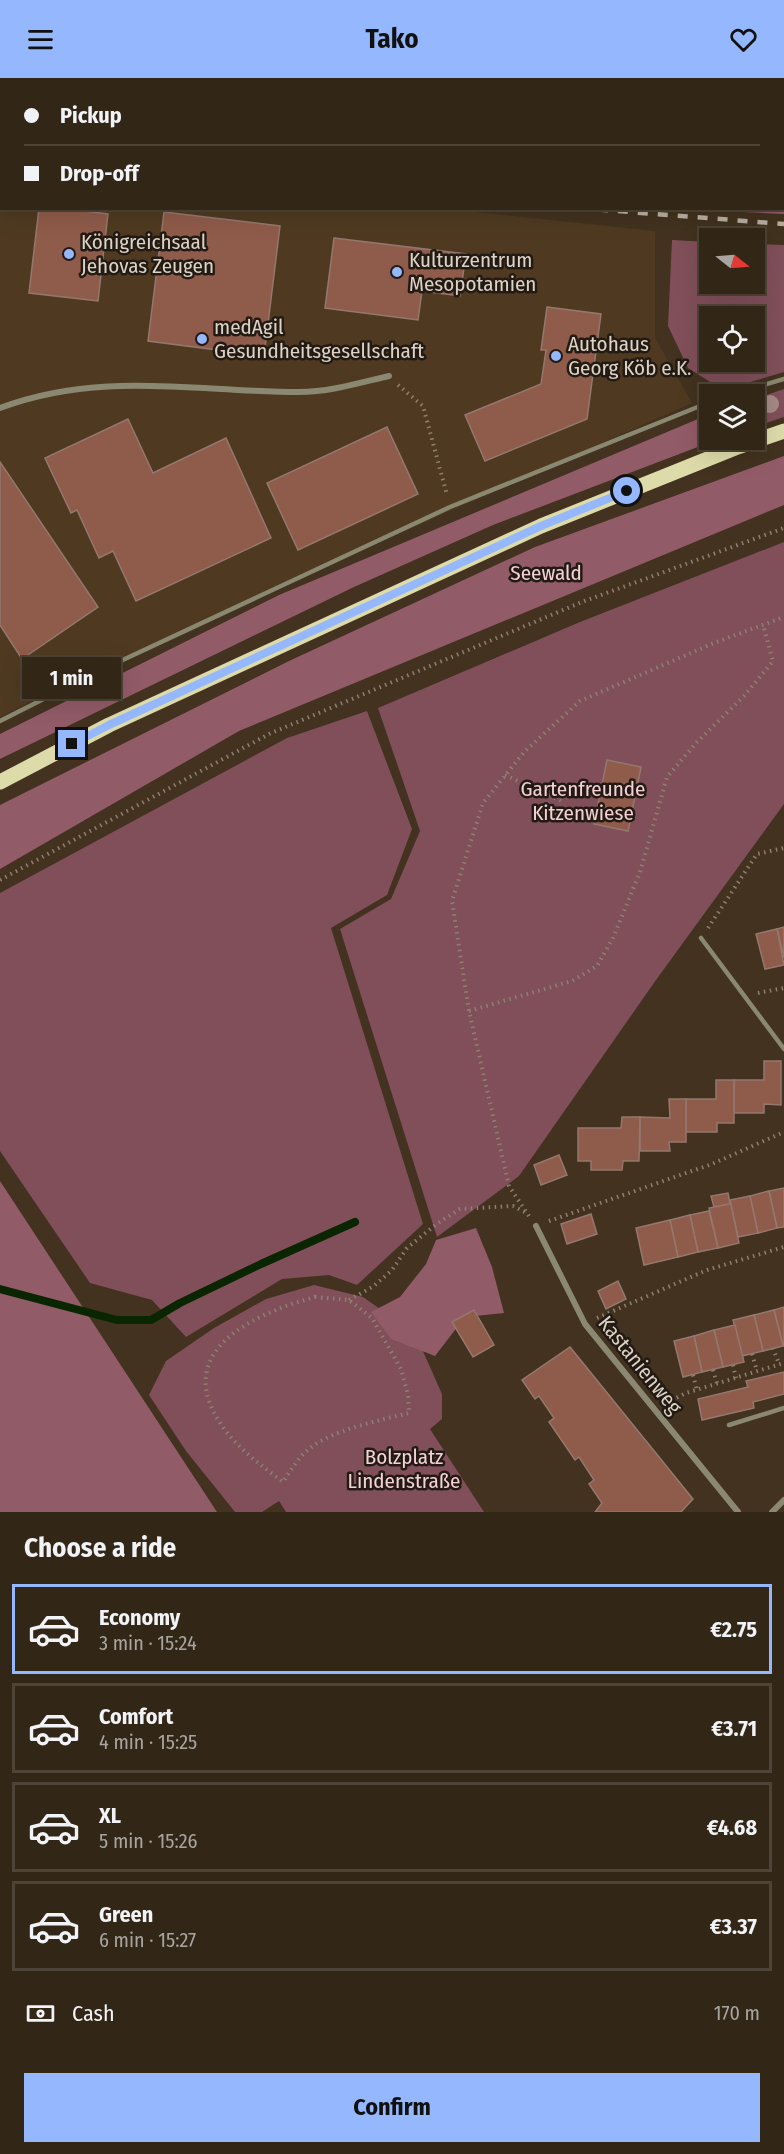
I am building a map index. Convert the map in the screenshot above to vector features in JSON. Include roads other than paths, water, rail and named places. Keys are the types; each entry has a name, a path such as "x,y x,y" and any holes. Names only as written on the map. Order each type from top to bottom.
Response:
{"main road":[{"path":"0,782 109,725 541,526 735,448 784,431"}],"street":[{"path":"0,408 21,400 92,386 130,384 300,392 331,389 389,376"},
{"name":"Kastanienweg","path":"536,1226 585,1324 738,1512"},
{"path":"772,1512 784,1500"}],"lane":[{"path":"765,385 784,379"},
{"path":"0,721 97,672 450,507 699,406"},
{"path":"701,938 784,1048"},
{"path":"729,1425 784,1408"}],"waterway":[{"path":"0,1289 117,1320 151,1320 180,1303 261,1264 355,1222"}],"railway":[{"path":"604,210 784,224"}],"place":[{"name":"Königreichsaal Jehovas Zeugen","path":"69,254"},
{"name":"Kulturzentrum Mesopotamien","path":"397,272"},
{"name":"medAgil Gesundheitsgesellschaft","path":"202,339"},
{"name":"Autohaus Georg Köb e.K.","path":"556,356"}],"park label":[{"name":"Seewald","path":"546,573"},
{"name":"Gartenfreunde Kitzenwiese","path":"583,801"},
{"name":"Bolzplatz Lindenstraße","path":"404,1469"}]}
